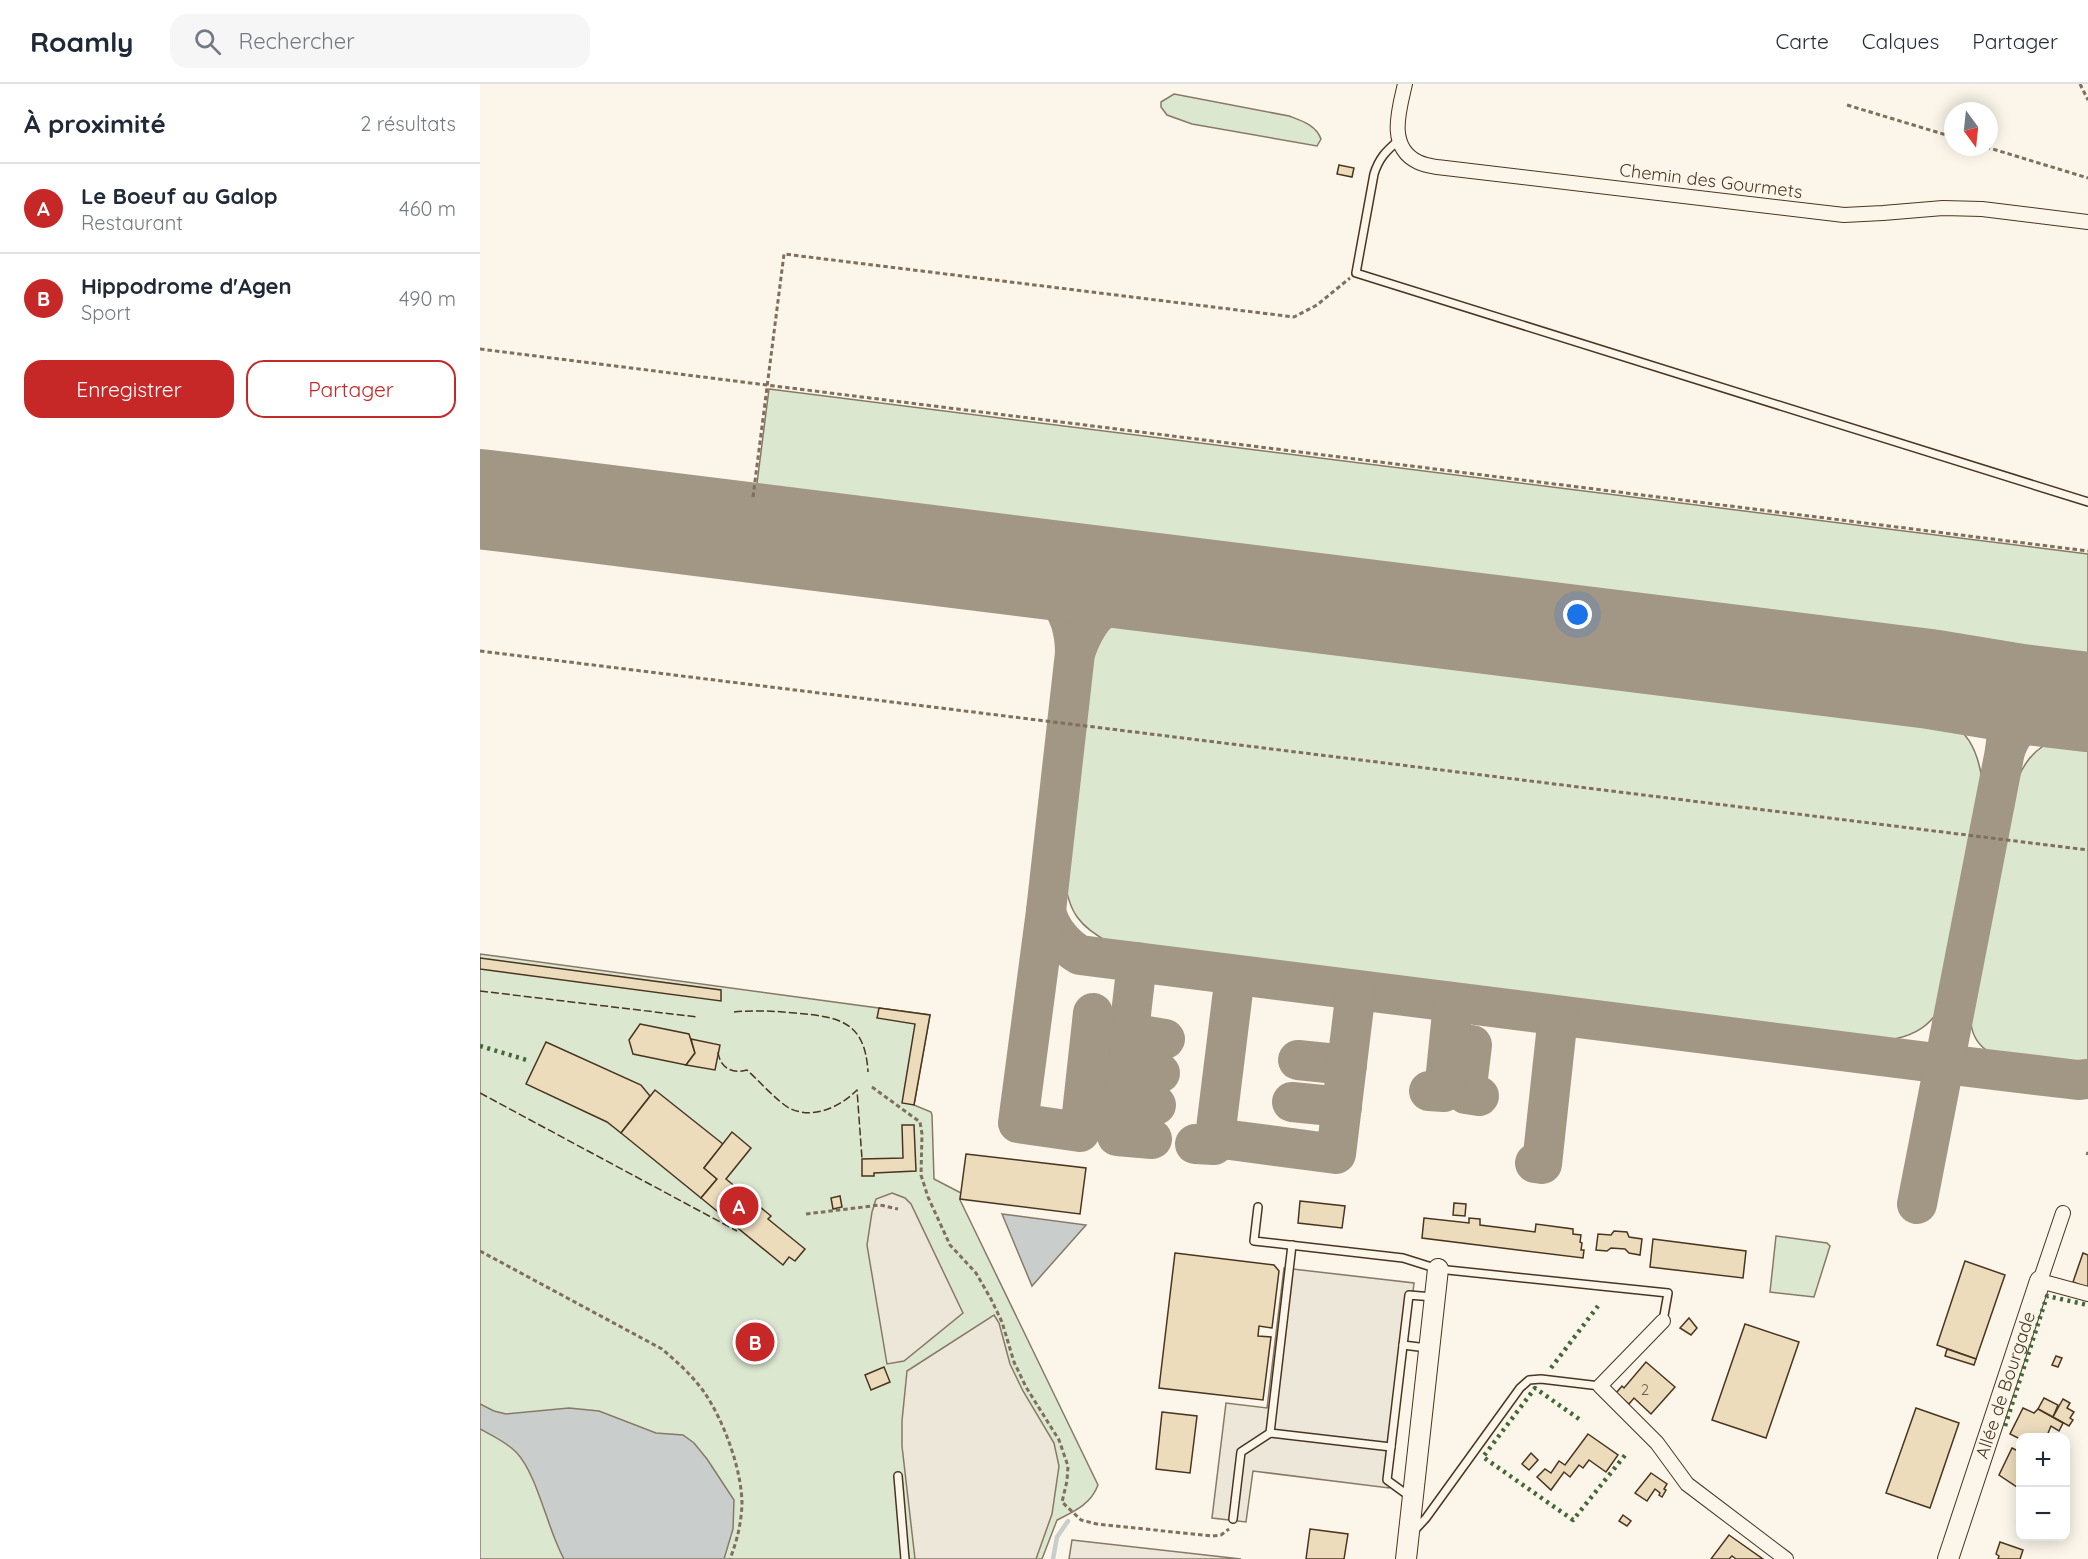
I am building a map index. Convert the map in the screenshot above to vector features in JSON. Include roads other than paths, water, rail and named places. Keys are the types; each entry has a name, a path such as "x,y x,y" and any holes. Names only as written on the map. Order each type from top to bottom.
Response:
{"street":[{"path":"1399,140 1396,122 1405,84"},
{"name":"Chemin des Gourmets","path":"1399,140 1406,152 1417,162 1437,167 1844,214 1952,208 1982,209 2088,222"},
{"name":"Allée de Bourgade","path":"1948,1559 2063,1213"},
{"path":"1406,1559 1438,1269"},
{"path":"2040,1281 2088,1294"},
{"path":"1663,1321 1600,1386 1656,1443 1687,1484 1786,1559"}],"lane":[{"path":"1399,140 1384,152 1378,161 1356,273 2088,502"},
{"path":"1258,1207 1254,1241 1403,1258 1438,1269 1668,1293 1663,1321"},
{"path":"1270,1433 1292,1245"},
{"path":"1413,1498 1387,1480 1408,1294 1435,1298"},
{"path":"1402,1345 1429,1349"},
{"path":"1408,1537 1426,1518 1520,1388 1529,1380 1541,1379 1600,1386"},
{"path":"1233,1519 1241,1452 1270,1433 1391,1447"},
{"path":"898,1476 905,1559"}],"waterway":[{"path":"1053,1559 1057,1537 1068,1521"}],"place":[{"name":"Le Boeuf au Galop","path":"739,1206"},
{"name":"Hippodrome d'Agen","path":"755,1342"}]}
